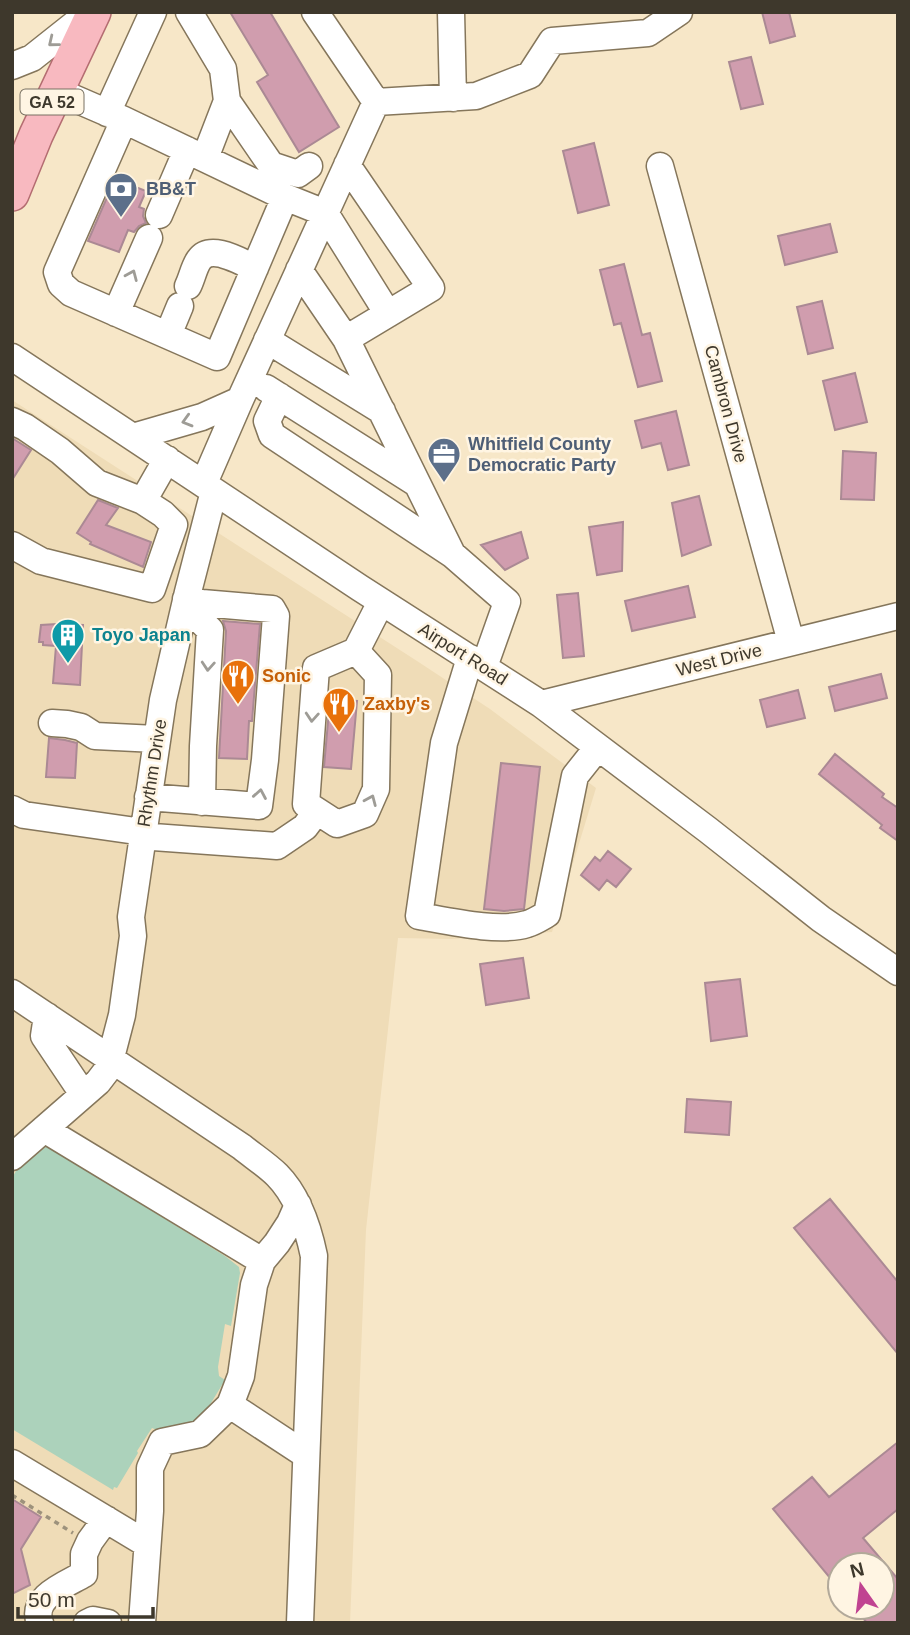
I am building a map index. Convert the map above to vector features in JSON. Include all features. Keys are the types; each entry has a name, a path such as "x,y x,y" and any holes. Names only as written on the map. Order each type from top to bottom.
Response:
{"main road":[{"name":"GA 52","path":"17,184 92,12"}],"street":[{"path":"12,66 33,58 92,12"},
{"path":"153,12 57,272 61,284 71,293 217,357 245,389 278,396 417,484"},
{"path":"189,12 223,69 227,101 271,165 298,174 309,166"},
{"path":"316,12 376,102 476,96 530,75 552,41 648,33 679,12"},
{"path":"451,12 453,98"},
{"path":"57,92 116,116 285,197 325,213 388,314"},
{"path":"116,313 154,226 227,101"},
{"name":"Rhythm Drive","path":"111,1059 122,1015 133,936 131,917 156,739 209,487 245,389 376,102"},
{"path":"12,141 17,184"},
{"path":"346,339 431,288 347,165"},
{"name":"Cambron Drive","path":"660,166 791,642"},
{"path":"217,357 285,197"},
{"path":"167,335 200,259 206,254 220,253 255,268"},
{"path":"299,270 346,339 453,555"},
{"path":"267,340 383,412"},
{"name":"Airport Road","path":"12,357 381,602 541,704 821,919 898,972"},
{"path":"134,437 202,417 245,389"},
{"path":"278,396 267,421 272,435 453,555 507,602 477,663 444,743 419,916 472,926 515,927 529,924 547,914 575,776 598,747"},
{"path":"12,421 60,451 97,483 143,501 174,525 152,589 41,561 12,545"},
{"path":"143,501 167,459"},
{"path":"356,651 378,675 376,789 365,814 337,824 306,804 316,668 356,651 381,602"},
{"path":"202,802 210,630 212,613 220,604"},
{"path":"148,797 259,806 276,616 272,609 220,604 185,607"},
{"path":"185,607 210,630"},
{"name":"West Drive","path":"541,704 898,616"},
{"path":"52,723 81,727 90,747 156,739"},
{"path":"12,809 24,815 143,832 153,837 277,846 304,827 317,811"},
{"path":"12,993 252,1155 277,1175 298,1205 311,1238 314,1255 300,1623"},
{"path":"47,1016 44,1036 83,1094"},
{"path":"12,1157 97,1082 108,1069 111,1059"},
{"path":"44,1129 262,1261"},
{"path":"142,1623 150,1511 150,1468 162,1442 200,1434 230,1405 240,1376 254,1285 262,1261 290,1223 298,1205"},
{"path":"230,1405 306,1455"},
{"path":"12,1463 147,1544"},
{"path":"40,1623 37,1615 39,1606 48,1594 83,1574 84,1555 106,1519"},
{"path":"87,1623 93,1619 108,1623"}],"path":[{"path":"12,1495 89,1544"}],"shaded area":[{"path":"12,400 490,709 596,788 552,932 452,939 398,938 366,1230 350,1623 12,1623"}],"green space":[{"path":"47,1146 239,1267 231,1326 225,1324 218,1367 219,1376 225,1380 200,1421 157,1430 152,1428 117,1488 114,1487 113,1490 12,1429 12,1178 16,1171"}],"building":[{"path":"230,12 270,12 339,127 299,152 257,82 268,75"},
{"path":"762,12 789,12 795,36 770,43"},
{"path":"751,57 763,104 741,109 729,62"},
{"path":"594,143 609,205 578,213 563,151"},
{"path":"115,179 146,191 139,207 144,209 146,223 134,232 128,230 119,252 88,241"},
{"path":"830,224 837,252 785,265 778,236"},
{"path":"624,264 642,335 650,333 662,381 638,387 621,323 614,325 600,270"},
{"path":"822,301 833,348 808,354 797,307"},
{"path":"855,373 867,422 835,430 823,381"},
{"path":"676,411 689,465 668,470 661,443 642,448 635,421"},
{"path":"12,438 31,450 12,480"},
{"path":"843,451 876,453 874,500 841,499"},
{"path":"699,496 711,545 682,556 672,503"},
{"path":"98,500 118,508 106,525 151,542 143,567 90,544 91,542 77,533"},
{"path":"623,522 622,571 597,575 589,527"},
{"path":"521,532 528,558 505,570 481,545"},
{"path":"688,586 695,617 632,631 625,601"},
{"path":"578,593 584,656 563,658 557,595"},
{"name":"Sonic","path":"223,621 260,624 247,759 219,758 226,631"},
{"name":"Toyo Japan","path":"41,625 83,625 80,685 53,683 56,646 39,642"},
{"path":"881,674 887,698 835,711 829,687"},
{"path":"798,690 805,718 767,727 760,700"},
{"name":"Zaxby's","path":"330,699 357,701 351,769 324,767"},
{"path":"49,738 77,743 75,778 46,777"},
{"path":"835,754 898,808 898,841 819,774"},
{"path":"501,763 540,767 524,909 504,911 484,909"},
{"path":"608,851 631,869 616,887 607,880 599,890 581,875 595,857 600,861"},
{"path":"523,958 529,998 486,1005 480,964"},
{"path":"740,979 747,1036 711,1041 705,983"},
{"path":"687,1099 731,1102 729,1135 685,1132"},
{"path":"830,1199 898,1282 898,1354 794,1228"},
{"path":"898,1442 898,1509 863,1538 874,1551 826,1551 826,1573 773,1509 812,1477 829,1497"},
{"path":"12,1499 41,1517 21,1549 30,1585 12,1594"},
{"path":"896,1577 898,1623 865,1621 896,1621"}],"place":[{"name":"BB&T","path":"121,219"},
{"name":"Whitfield County Democratic Party","path":"444,484"},
{"name":"Toyo Japan","path":"68,665"},
{"name":"Sonic","path":"238,706"},
{"name":"Zaxby's","path":"339,734"}]}
